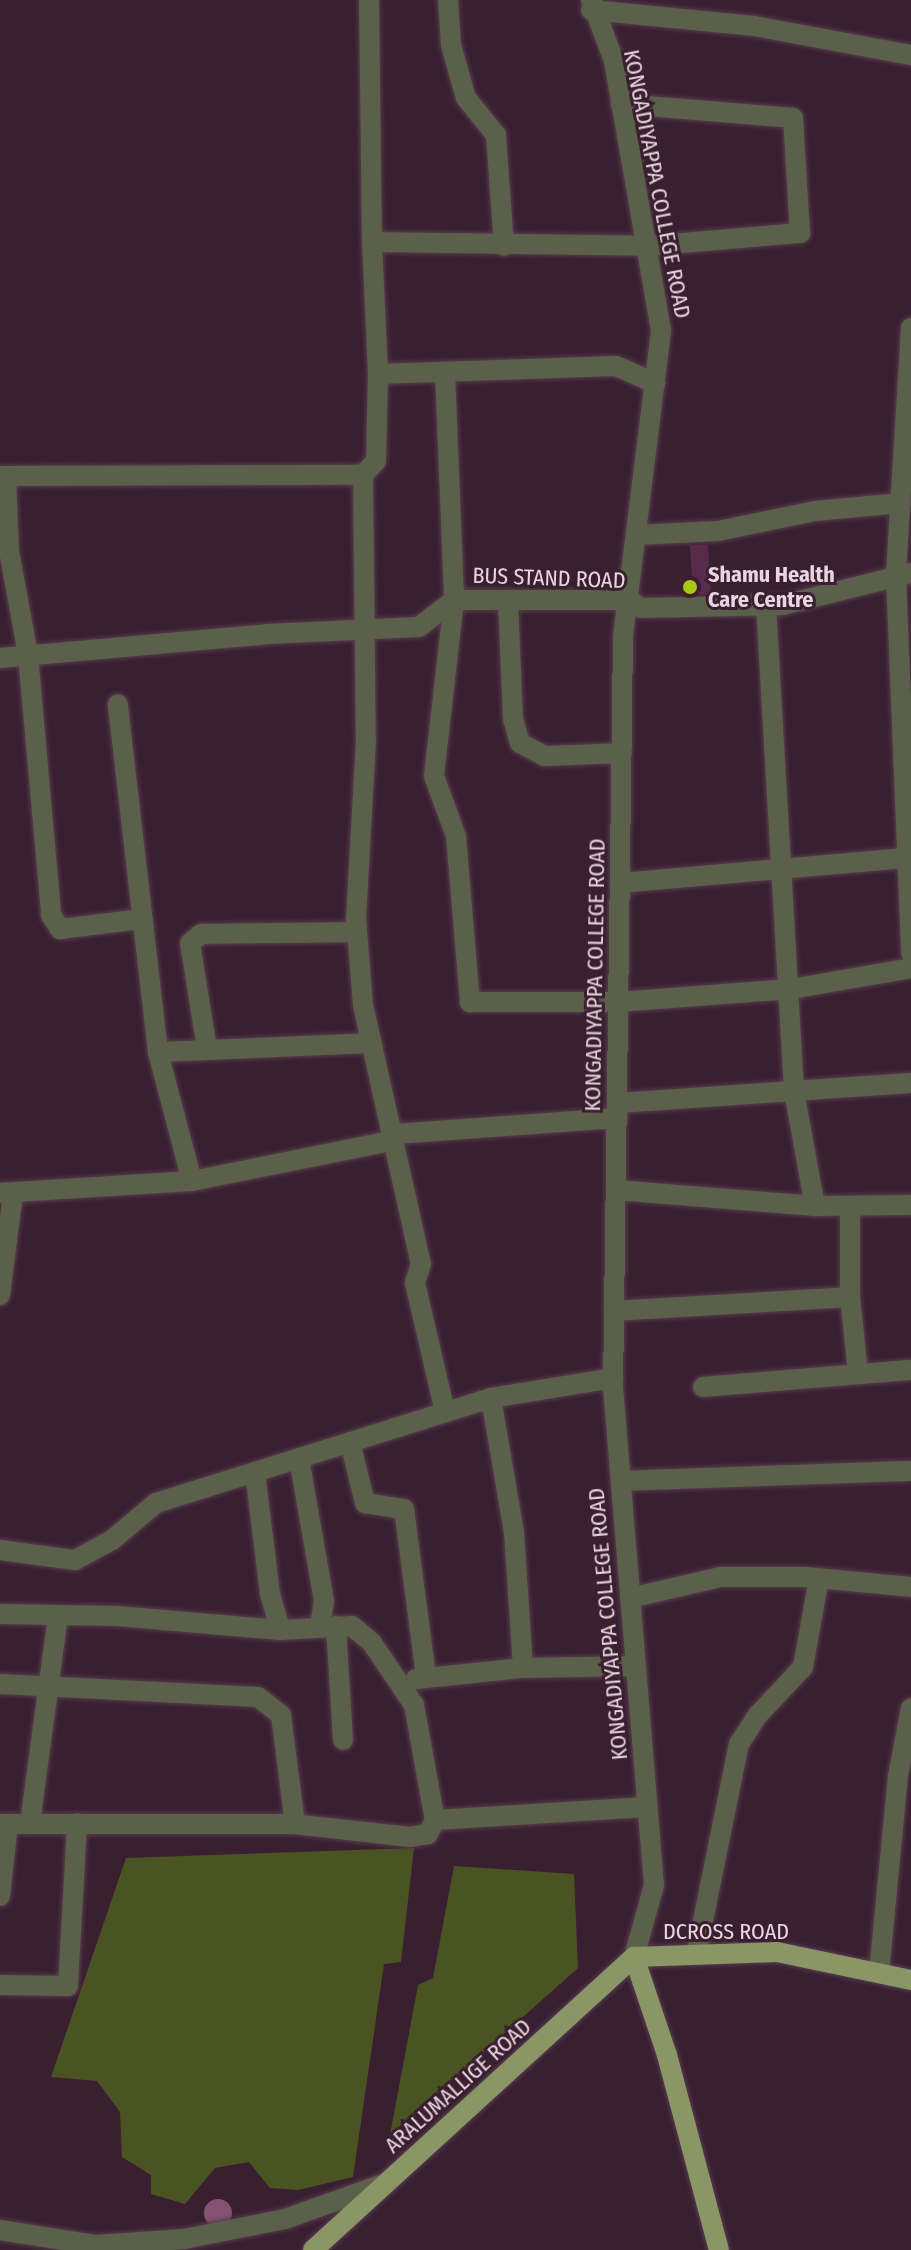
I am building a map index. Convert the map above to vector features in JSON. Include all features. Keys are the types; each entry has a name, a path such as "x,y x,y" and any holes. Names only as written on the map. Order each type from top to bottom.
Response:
{"main road":[{"name":"DCROSS ROAD","path":"634,1957 777,1952 911,1980"},
{"name":"ARALUMALLIGE ROAD","path":"313,2250 634,1957"},
{"path":"634,1957 667,2055 719,2250"}],"street":[{"path":"369,0 372,242 378,374 376,461 363,475 365,629 357,932 363,1005 421,1264 415,1283 445,1412"},
{"path":"448,0 451,45 466,98 496,135 504,246"},
{"path":"591,5 754,26 911,55"},
{"name":"KONGADIYAPPA COLLEGE ROAD","path":"591,5 614,61 661,331 628,600 622,753 613,1378 654,1885 634,1957"},
{"path":"372,242 647,246 800,233 793,118 621,104"},
{"path":"911,328 901,503 904,858 911,953"},
{"path":"378,374 616,366 655,383"},
{"path":"445,372 454,600 434,776 456,836 470,1002 618,1002 791,989 911,968"},
{"path":"142,919 60,929 51,915 28,655 9,551 3,476 363,475"},
{"path":"636,535 718,531 815,511 901,503"},
{"name":"BUS STAND ROAD","path":"0,658 419,627 454,600 628,600 642,608 766,605 904,574"},
{"path":"508,600 513,719 520,743 544,756 622,753"},
{"path":"766,605 780,869 791,989 794,1091 815,1206"},
{"path":"118,704 158,1052 192,1181"},
{"path":"620,883 904,858"},
{"path":"207,1049 190,943 201,934 357,932"},
{"path":"158,1052 372,1043"},
{"path":"0,1295 6,1193 192,1181 395,1137 794,1091 911,1083"},
{"path":"616,1190 815,1206 911,1205"},
{"path":"850,1206 850,1297 858,1373"},
{"path":"614,1311 850,1297"},
{"path":"703,1387 911,1370"},
{"path":"0,1550 75,1560 112,1540 156,1503 491,1398 613,1378"},
{"path":"491,1398 514,1532 523,1668"},
{"path":"350,1442 365,1503 404,1509 426,1677"},
{"path":"299,1458 324,1601 343,1740"},
{"path":"621,1481 911,1471"},
{"path":"255,1472 270,1594 280,1630"},
{"path":"630,1598 721,1577 819,1578 911,1587"},
{"path":"696,1955 739,1744 758,1715 803,1667 819,1578"},
{"path":"0,1614 280,1630 352,1626 372,1643 414,1705 435,1820 428,1834 410,1837 295,1824 4,1824 0,1896"},
{"path":"30,1823 52,1687 58,1615"},
{"path":"396,1682 523,1668 636,1666"},
{"path":"0,1684 258,1697 281,1715 295,1824"},
{"path":"879,1973 898,1776 911,1708"},
{"path":"435,1820 647,1807"},
{"path":"0,1985 68,1986 77,1823"},
{"path":"0,2230 87,2247 184,2239 285,2219 387,2183"}],"green space":[{"path":"414,1848 401,1962 384,1964 353,2177 298,2190 270,2188 249,2162 215,2168 185,2204 151,2194 151,2175 122,2157 120,2112 97,2081 51,2077 126,1858"},
{"path":"454,1866 574,1874 578,1968 390,2135 418,1985 433,1978"}],"shaded area":[{"path":"218,2199 228,2203 232,2213 228,2223 218,2227 208,2223 204,2213 208,2203"}],"building":[{"path":"690,545 708,545 711,594 681,594 680,580 692,579"}],"place":[{"name":"Shamu Health Care Centre","path":"690,587"}]}
